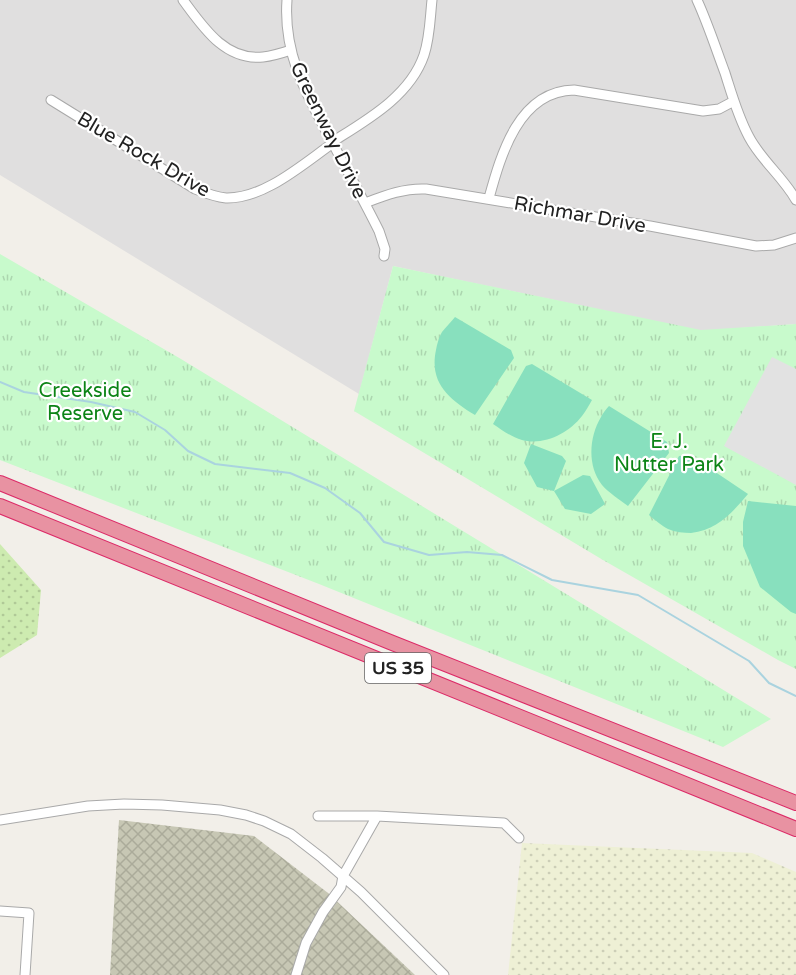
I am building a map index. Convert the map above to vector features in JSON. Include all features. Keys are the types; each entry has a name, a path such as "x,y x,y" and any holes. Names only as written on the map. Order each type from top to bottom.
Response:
{"highway":[{"name":"US 35","path":"0,483 390,642 796,803"},
{"name":"US 35","path":"0,506 796,829"}],"street":[{"path":"183,0 200,24 231,52 262,57 291,50"},
{"name":"Greenway Drive","path":"287,0 287,23 295,68 304,90 383,240 384,256"},
{"name":"Blue Rock Drive","path":"51,100 195,189 219,197 252,194 266,188 332,143 398,94 413,77 426,48 432,0"},
{"path":"697,0 734,101 752,142 796,200"},
{"path":"489,198 496,172 511,136 527,111 545,96 574,90 703,111 719,109 734,101"},
{"name":"Richmar Drive","path":"365,203 394,192 415,188 489,198 756,246 780,244 796,238"},
{"path":"0,820 103,805 162,805 220,810 255,818 291,834 343,876 444,975"},
{"path":"318,816 377,816 504,823 519,838"},
{"path":"296,975 306,943 323,912 341,887 343,876 377,816"},
{"path":"0,911 29,913 25,975"}],"shaded area":[{"path":"0,0 796,0 796,324 701,331 393,266 359,394 0,175"},
{"path":"772,357 796,369 796,485 724,446"},
{"path":"119,820 254,836 328,893 415,975 110,975"},
{"path":"522,843 752,853 796,872 796,975 508,975"}],"green space":[{"name":"Creekside Reserve","path":"0,254 181,359 771,719 723,747 319,584 0,460"},
{"name":"E. J. Nutter Park","path":"393,266 701,330 796,324 796,669 603,560 354,411"},
{"path":"455,317 511,350 514,358 475,415 449,396 438,381 435,372 436,348 439,338"},
{"path":"532,364 592,400 577,422 563,433 547,440 518,439 493,424 526,366"},
{"path":"609,406 667,442 669,453 628,506 602,485 592,460 594,433"},
{"path":"531,444 562,456 566,461 554,491 537,487 524,463"},
{"path":"690,455 748,494 730,514 716,524 691,533 668,529 649,515 679,456"},
{"path":"583,475 590,476 605,504 591,514 565,509 554,491"},
{"path":"748,501 796,506 796,614 760,587 743,546 743,522"},
{"path":"0,544 41,590 37,635 0,658"}],"waterway":[{"path":"0,382 24,392 91,402 135,412 165,430 188,451 215,464 290,473 325,488 360,513 384,542 429,555 467,552 502,555 552,580 638,595 749,661 769,683 796,696"}]}
